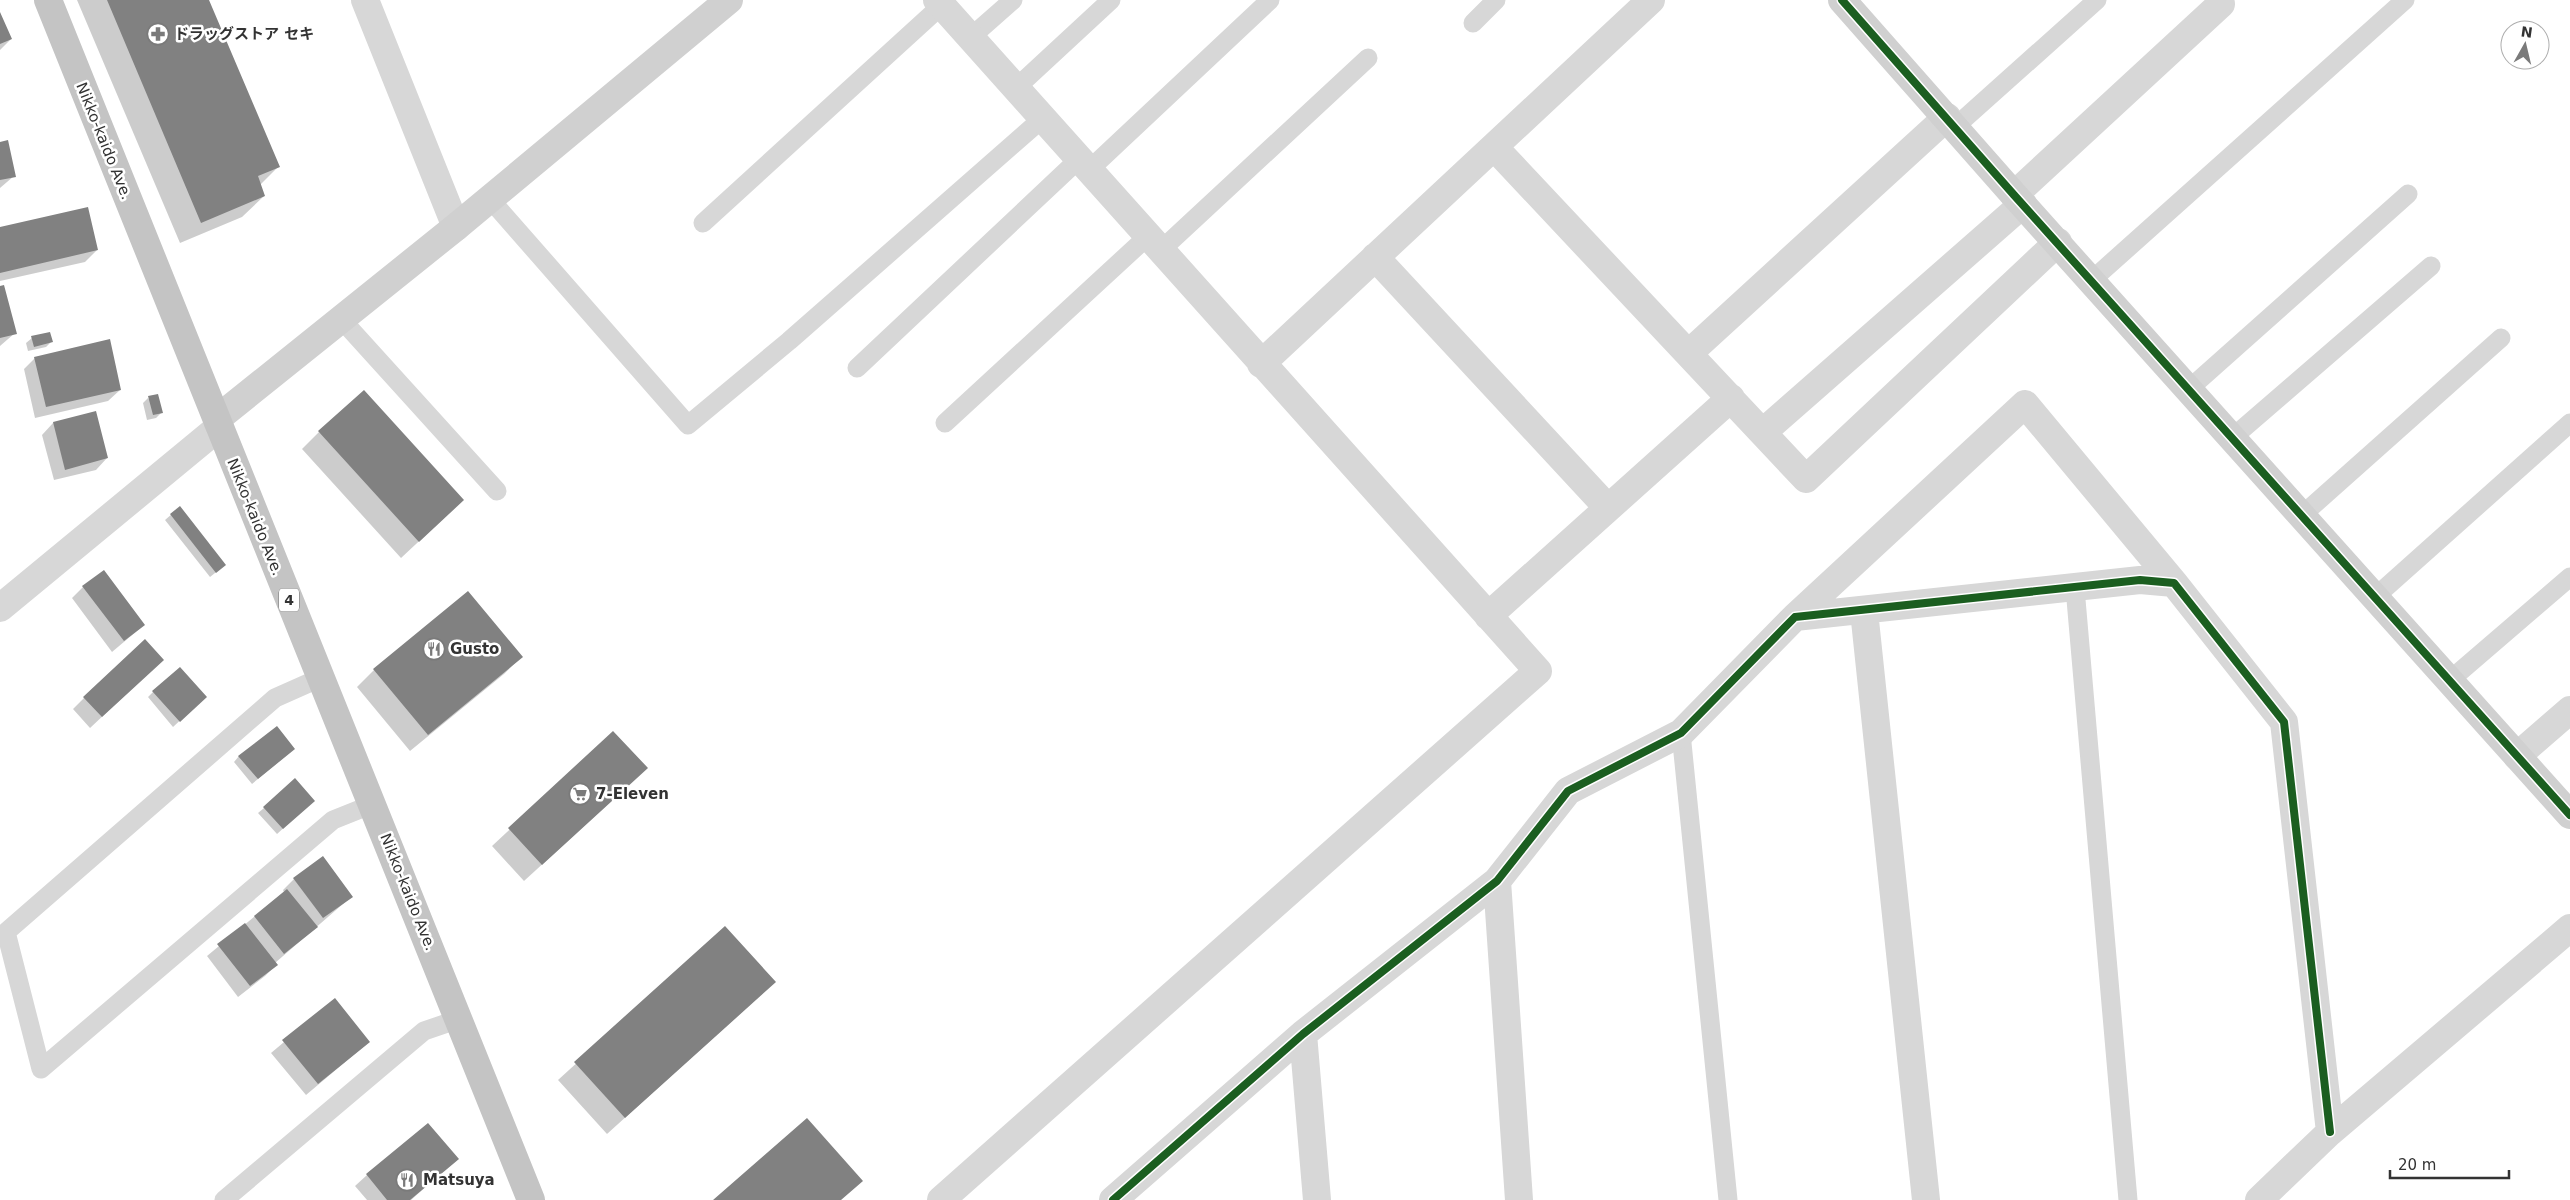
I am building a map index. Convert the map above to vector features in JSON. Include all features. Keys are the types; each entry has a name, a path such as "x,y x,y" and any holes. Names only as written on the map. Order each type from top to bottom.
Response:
{"highway":[{"name":"Nikko-kaido Ave.","path":"48,0 531,1200"}],"street":[{"path":"365,0 456,227"},
{"path":"0,608 218,428 218,418 456,227 729,0"},
{"path":"1261,364 1651,0"},
{"path":"1842,0 2018,200 2058,242 2374,598 2570,815"},
{"path":"940,2 1261,364 1538,671 941,1200"},
{"path":"1763,432 2018,200 2221,4"},
{"path":"1689,353 1951,122"},
{"path":"1494,147 1806,479 2058,242"},
{"path":"1375,257 1608,508"},
{"path":"1488,616 1731,398"},
{"path":"1113,1200 1303,1034 1497,881 1568,791 1681,733 1795,617 2025,404 2174,583 2284,722 2330,1132"},
{"path":"1795,617 2140,580 2174,583"},
{"path":"1864,611 1926,1200"},
{"path":"2517,756 2570,710"},
{"path":"1497,881 1519,1200"},
{"path":"2258,1200 2330,1132 2570,928"},
{"path":"1303,1034 1317,1200"}],"lane":[{"path":"971,38 1013,0"},
{"path":"1016,88 1111,0"},
{"path":"857,368 1270,0"},
{"path":"1473,23 1496,0"},
{"path":"1951,122 2097,0"},
{"path":"2092,280 2405,0"},
{"path":"703,223 940,2"},
{"path":"946,422 1368,58"},
{"path":"490,199 688,425 790,341 1043,118"},
{"path":"2189,389 2408,194"},
{"path":"2232,438 2431,266"},
{"path":"342,320 498,491"},
{"path":"2301,516 2501,338"},
{"path":"2374,598 2570,423"},
{"path":"2449,681 2570,577"},
{"path":"2075,588 2128,1200"},
{"path":"320,678 275,698 6,932 41,1069 333,820 373,804"},
{"path":"1681,733 1728,1200"},
{"path":"224,1200 424,1030 459,1019"}],"building":[{"path":"107,0 209,0 280,167 258,176 265,196 201,223"},
{"path":"0,12 12,39 0,44"},
{"path":"8,140 16,177 0,180 0,142"},
{"path":"88,207 98,250 0,273 0,227"},
{"path":"4,285 17,334 0,338 0,286"},
{"path":"50,332 53,342 34,347 31,336"},
{"path":"110,339 121,390 46,407 34,357"},
{"path":"364,390 464,500 419,542 318,431"},
{"path":"158,394 163,413 153,415 148,396"},
{"path":"96,411 108,458 65,470 53,422"},
{"path":"180,506 226,565 216,573 170,514"},
{"path":"104,570 145,625 124,641 82,586"},
{"path":"468,591 523,657 428,735 373,669"},
{"path":"145,639 164,660 102,717 83,697"},
{"path":"180,667 207,697 180,722 152,691"},
{"path":"277,726 295,749 258,779 238,756"},
{"path":"613,731 648,768 542,865 508,828"},
{"path":"295,778 315,801 283,829 263,807"},
{"path":"323,856 353,897 323,918 293,878"},
{"path":"287,889 318,927 284,954 254,916"},
{"path":"245,923 278,965 250,986 217,944"},
{"path":"725,926 776,982 625,1118 574,1062"},
{"path":"335,998 370,1042 318,1084 282,1040"},
{"path":"807,1118 863,1181 841,1200 713,1200"},
{"path":"428,1123 459,1159 410,1200 387,1200 366,1174"}],"cycle path":[{"path":"1842,0 2014,195 2570,815"},
{"path":"1113,1200 1303,1034 1497,881 1568,791 1681,733 1795,617 2140,580 2174,583 2284,722 2330,1132"}],"place":[{"name":"ドラッグストア セキ","path":"158,34"},
{"name":"Gusto","path":"434,649"},
{"name":"7-Eleven","path":"580,794"},
{"name":"Matsuya","path":"407,1180"}]}
